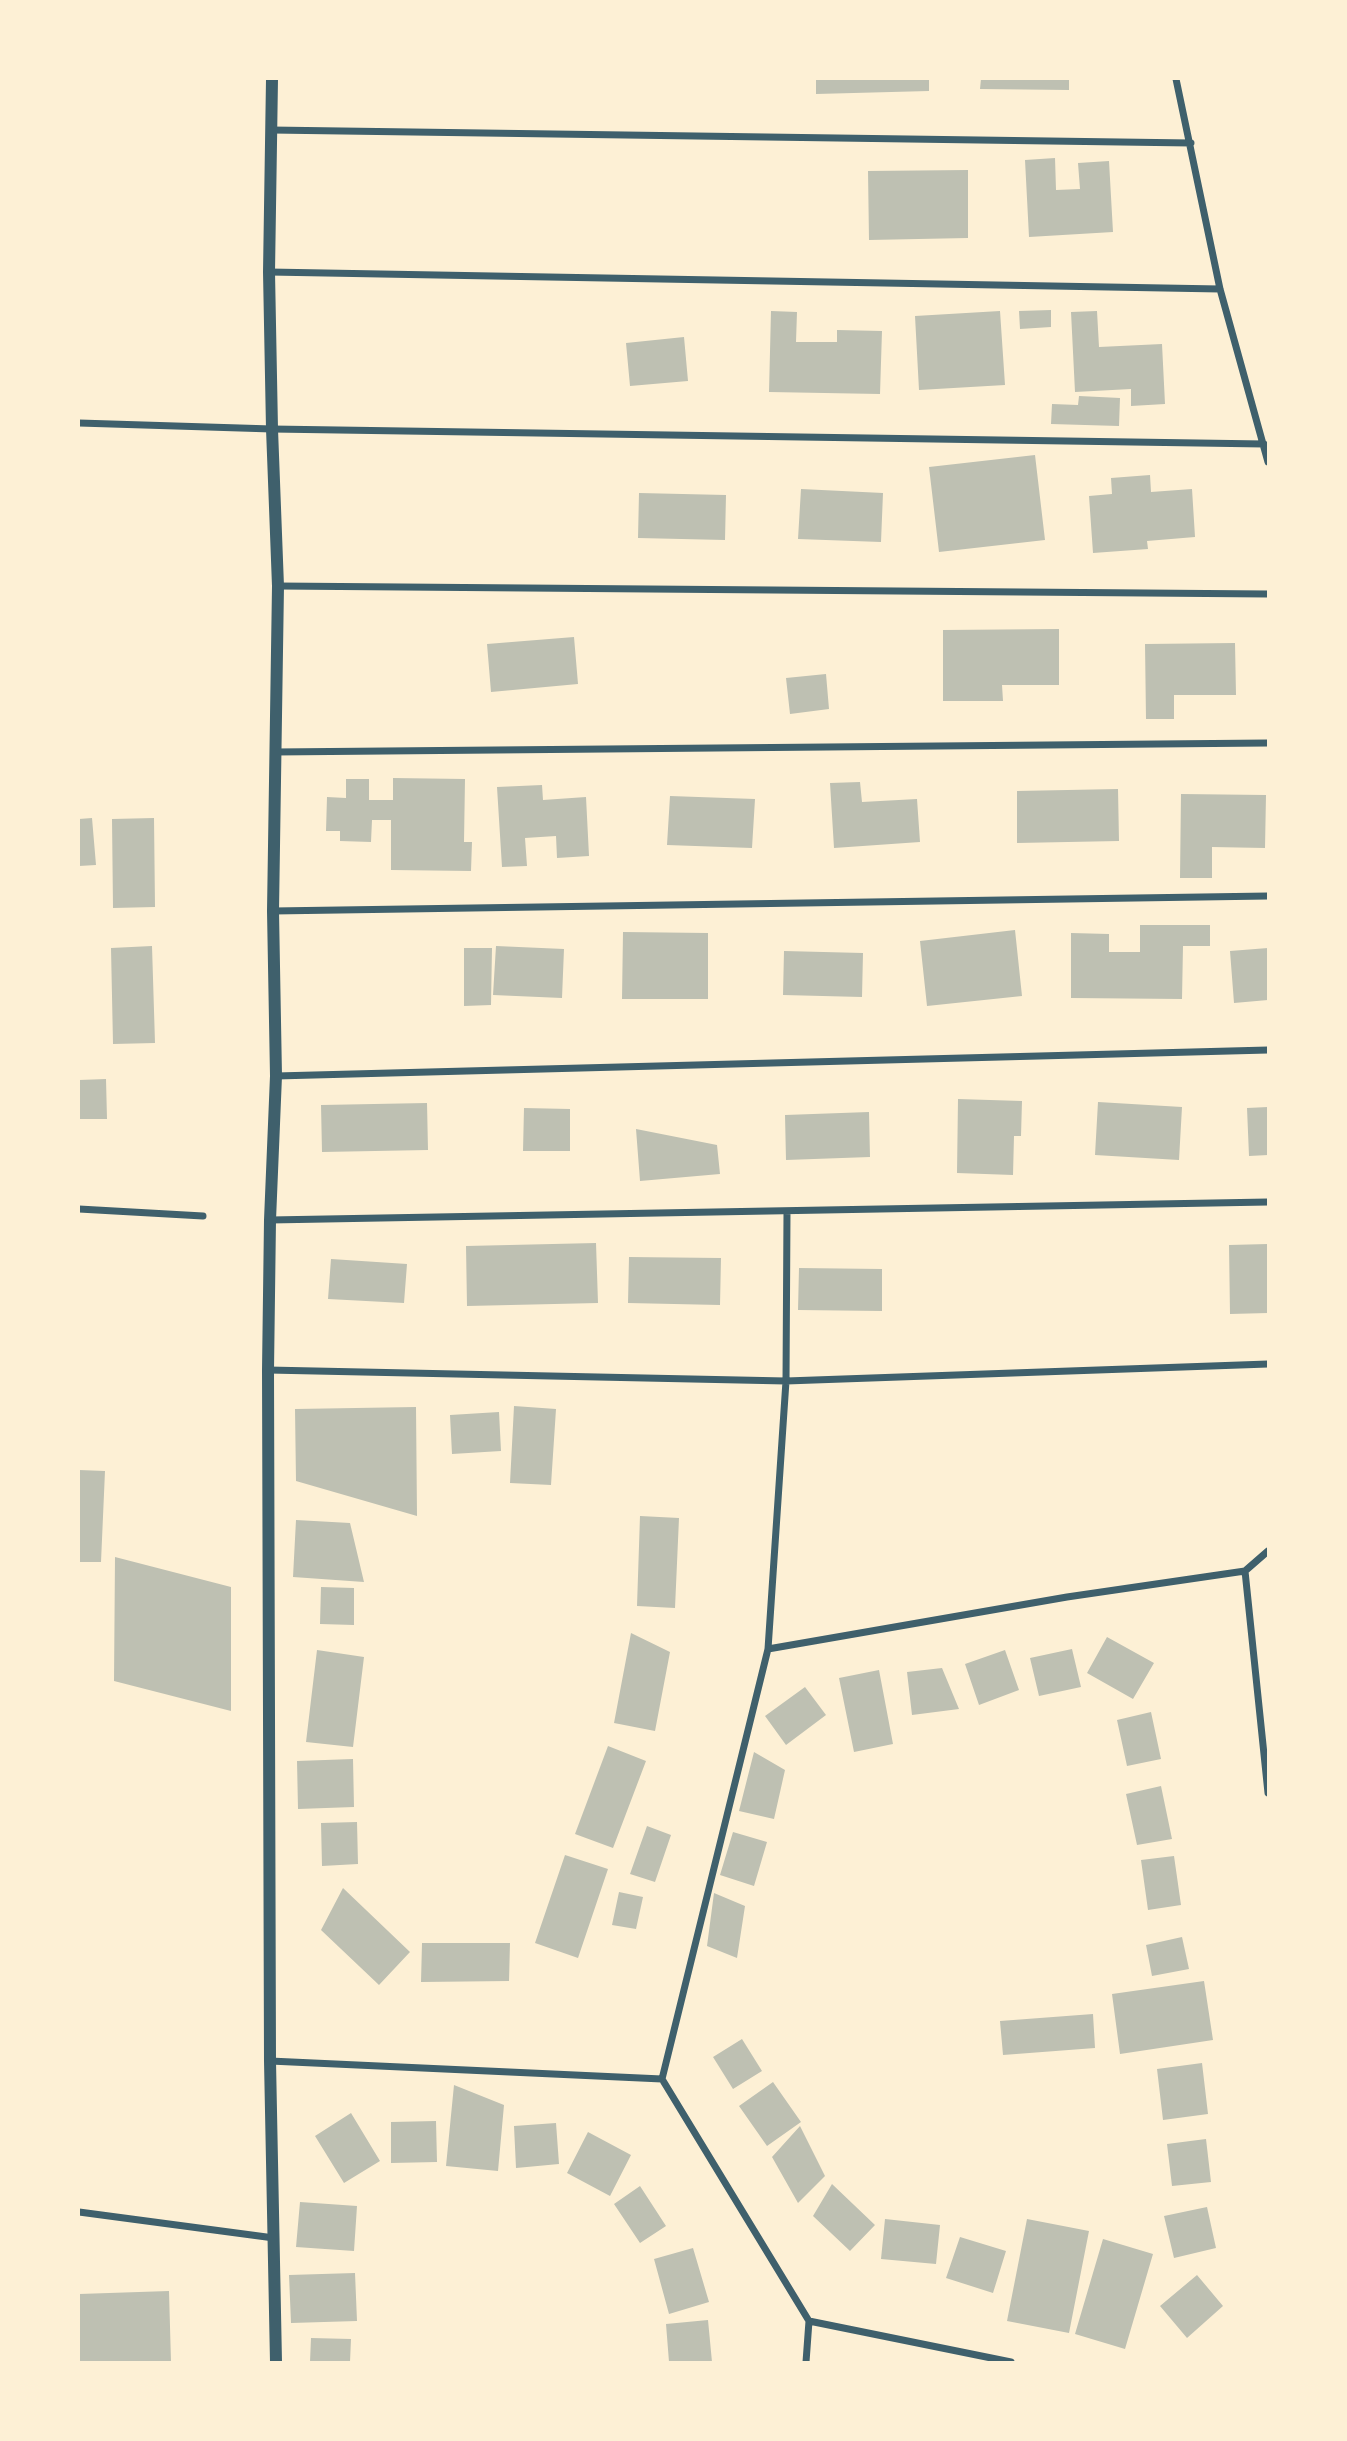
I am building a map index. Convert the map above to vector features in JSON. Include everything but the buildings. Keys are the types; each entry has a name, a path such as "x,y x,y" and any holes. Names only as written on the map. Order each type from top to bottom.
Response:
{"street":[{"path":"272,79 269,272 278,586 273,911 276,1076 268,1370 270,2061 276,2362"},
{"path":"1176,79 1220,289 1268,462"},
{"path":"271,130 1191,143"},
{"path":"269,272 1220,289"},
{"path":"79,423 272,429 1264,444"},
{"path":"278,586 1268,594"},
{"path":"275,752 1268,743"},
{"path":"273,911 1268,896"},
{"path":"276,1076 1268,1050"},
{"path":"270,1220 1268,1202"},
{"path":"79,1209 203,1216"},
{"path":"787,1212 786,1381 768,1649 662,2079 809,2321 806,2362"},
{"path":"268,1370 786,1381 1268,1364"},
{"path":"768,1649 1067,1597 1245,1571 1268,1550"},
{"path":"1245,1571 1268,1793"},
{"path":"270,2061 662,2079"},
{"path":"79,2213 274,2238"},
{"path":"809,2321 1011,2362"}]}
